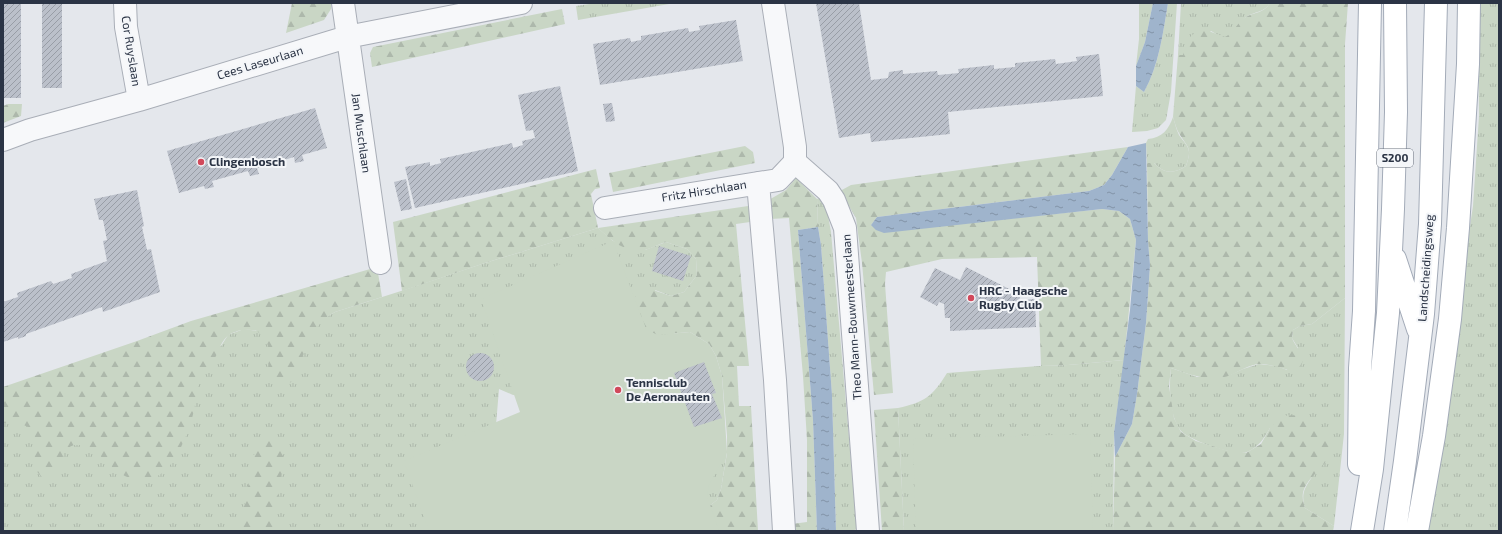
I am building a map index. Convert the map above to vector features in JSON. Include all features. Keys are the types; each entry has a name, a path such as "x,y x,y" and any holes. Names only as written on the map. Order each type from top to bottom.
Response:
{"main road":[{"path":"1358,531 1360,368 1364,312 1370,3"},
{"name":"S200","path":"1362,531 1372,469 1388,313 1396,112 1395,3"},
{"name":"Landscheidingsweg","path":"1395,531 1423,314 1430,224 1436,3"},
{"path":"1417,531 1434,436 1450,319 1458,228 1468,64 1469,3"},
{"name":"S200","path":"1391,248 1420,336"}],"street":[{"name":"Cor Ruyslaan","path":"125,3 126,27 139,100"},
{"name":"Jan Muschlaan","path":"342,3 380,263"},
{"name":"Cees Laseurlaan","path":"3,140 30,130 139,100 347,37 521,3"},
{"path":"774,3 795,147 795,162"},
{"name":"Fritz Hirschlaan","path":"605,208 758,182 778,180 795,162"},
{"name":"Theo Mann-Bouwmeesterlaan","path":"795,162 828,191 834,200 845,228 868,531"},
{"path":"758,182 775,380 784,531"}],"green space":[{"path":"292,3 331,3 331,9 324,20 286,33"},
{"path":"596,3 675,3 578,20 576,6"},
{"path":"1139,3 1153,3 1145,42 1136,66 1139,39"},
{"path":"1168,3 1177,3 1171,92 1166,120 1158,128 1147,131 1132,132 1136,86 1144,92 1149,82 1160,49"},
{"path":"1181,3 1270,3 1265,9 1246,17 1229,36 1222,37 1211,31 1184,55 1178,55"},
{"path":"1270,3 1348,3 1345,44 1345,298 1312,324 1300,326 1293,330 1292,337 1303,358 1299,367 1293,371 1269,365 1256,364 1231,375 1208,378 1171,368 1169,386 1174,418 1181,432 1196,441 1225,450 1246,453 1261,444 1270,428 1281,416 1302,416 1311,419 1323,427 1330,438 1329,455 1305,487 1303,498 1305,508 1334,526 1333,531 1113,531 1115,457 1132,424 1146,323 1150,265 1148,241 1147,163 1154,163 1158,167 1169,172 1182,169 1186,166 1189,156 1189,149 1178,130 1173,117 1178,55 1183,55 1187,42 1191,36 1198,31 1203,29 1225,37 1243,19 1249,15 1262,11"},
{"path":"1478,3 1499,3 1499,531 1424,531 1473,206 1479,116"},
{"path":"562,9 565,24 372,67 370,53 373,47"},
{"path":"8,104 22,104 21,116 3,123 3,106"},
{"path":"1173,117 1179,135 1187,146 1189,156 1186,166 1182,169 1169,172 1158,167 1154,163 1147,163 1146,143 1148,139 1161,135 1167,129"},
{"path":"745,146 753,152 755,163 613,192 609,173"},
{"path":"1128,147 1112,175 1104,185 1089,191 877,217 871,225 960,224 1102,209 1119,211 1130,219 1136,240 1124,360 1041,366 1037,257 942,259 886,272 885,284 893,393 874,395 862,263 856,218 840,191 851,185"},
{"path":"596,169 600,188 595,189 591,194 598,228 485,263 402,291 393,222"},
{"path":"796,178 817,199 818,227 798,230 813,420 817,531 793,531 792,524 807,522 807,440 803,376 789,218 770,219 767,201 786,190"},
{"path":"819,198 827,210 831,232 857,529 852,531 836,531 832,395 821,245 818,227 817,199"},
{"path":"755,205 757,221 736,224 749,366 737,366 739,406 751,406 758,531 657,531 703,511 717,500 721,489 727,453 722,376 716,356 709,344 690,332 657,335 646,329 635,297 638,290 644,287 671,296 684,292 697,275 696,259 687,249 666,242 645,250 631,250 619,245 598,228"},
{"path":"598,228 613,241 645,250 666,242 687,249 696,259 697,275 684,292 671,296 655,290 727,452 721,489 717,500 703,511 528,394 513,395 499,389 496,425 448,531 3,531 3,423 7,423 221,346 228,335 244,329 257,331 323,319 335,312"},
{"name":"Tennisclub De Aeronauten","path":"613,241 646,329 657,335 690,332 709,344 716,356 722,376 727,452 709,485 707,496 719,531 429,531 404,461 520,412 481,299"},
{"path":"377,267 382,297 335,312 327,317 314,332 302,358 296,377 286,385 275,385 268,379 269,348 267,342 257,331 239,331 227,337 221,344 216,356 205,370 198,384 196,402 191,422 179,452 168,468 160,475 139,480 129,478 113,468 92,450 85,446 77,445 70,446 66,450 56,473 52,477 45,479 37,472 34,463 35,436 30,429 21,424 3,423 3,387 191,321"},
{"path":"1345,298 1344,434 1334,526 1305,508 1303,495 1312,477 1270,428 1258,445 1247,452 1242,453 1213,447 1193,439 1181,431 1174,418 1172,409 1170,376 1171,368 1197,377 1230,375 1259,364 1277,366 1287,370 1298,348 1292,338 1293,330 1300,326 1312,324"},
{"path":"1124,360 1114,433 1113,531 904,531 898,408 921,401 927,397 937,388 947,373"},
{"path":"898,408 904,531 882,531 874,410"},
{"path":"1090,434 1093,531 916,531 913,439"},
{"path":"270,436 279,441 283,448 283,463 275,514 276,531 236,531 244,506 257,448 260,442"}],"water":[{"path":"1153,3 1168,3 1157,60 1144,92 1136,86 1136,66 1145,42"},
{"path":"1146,143 1148,241 1150,265 1146,323 1132,424 1115,457 1114,433 1130,310 1136,240 1130,219 1119,211 1102,209 884,233 876,230 871,225 877,217 1089,191 1104,185 1112,175 1128,147"},
{"path":"818,227 821,245 832,395 836,531 817,531 813,420 798,230"}],"building":[{"path":"3,3 21,3 21,98 3,98"},
{"path":"42,3 62,3 62,88 42,88"},
{"path":"816,3 859,3 871,80 888,78 889,72 903,70 903,74 937,71 938,75 959,73 958,69 994,65 994,69 1015,67 1015,63 1055,59 1056,64 1077,61 1076,57 1099,54 1103,96 948,112 950,134 871,142 870,133 839,138"},
{"path":"736,20 743,61 600,85 593,44 630,38 631,42 641,40 641,36 688,28 689,32 700,30 699,26"},
{"path":"560,86 578,171 415,208 405,167 430,162 430,166 441,163 440,159 512,143 513,148 523,145 522,141 535,138 533,130 526,131 518,95"},
{"path":"612,103 615,121 606,122 603,104"},
{"path":"315,108 327,148 302,155 304,161 295,163 294,157 257,168 259,174 250,176 248,171 212,181 214,187 205,189 204,186 179,193 167,151"},
{"path":"406,179 412,209 401,211 394,182"},
{"path":"137,190 147,250 151,249 160,292 103,312 102,307 26,334 26,336 18,339 18,337 3,342 3,302 18,297 17,293 51,281 53,284 72,278 71,274 107,261 103,241 107,240 103,220 99,220 94,199"},
{"path":"659,246 691,256 683,281 652,271"},
{"name":"HRC - Haagsche Rugby Club","path":"966,267 1021,295 1019,300 1035,299 1036,327 950,331 950,318 945,318 944,304 939,302 937,306 920,297 935,268 960,280"},
{"path":"480,353 490,357 494,367 490,377 480,381 470,377 466,367 470,357"},
{"path":"704,362 716,393 712,394 722,418 694,427 674,373"}],"place":[{"name":"Clingenbosch","path":"201,162"},
{"name":"HRC - Haagsche Rugby Club","path":"971,298"},
{"name":"Tennisclub De Aeronauten","path":"618,390"}]}
